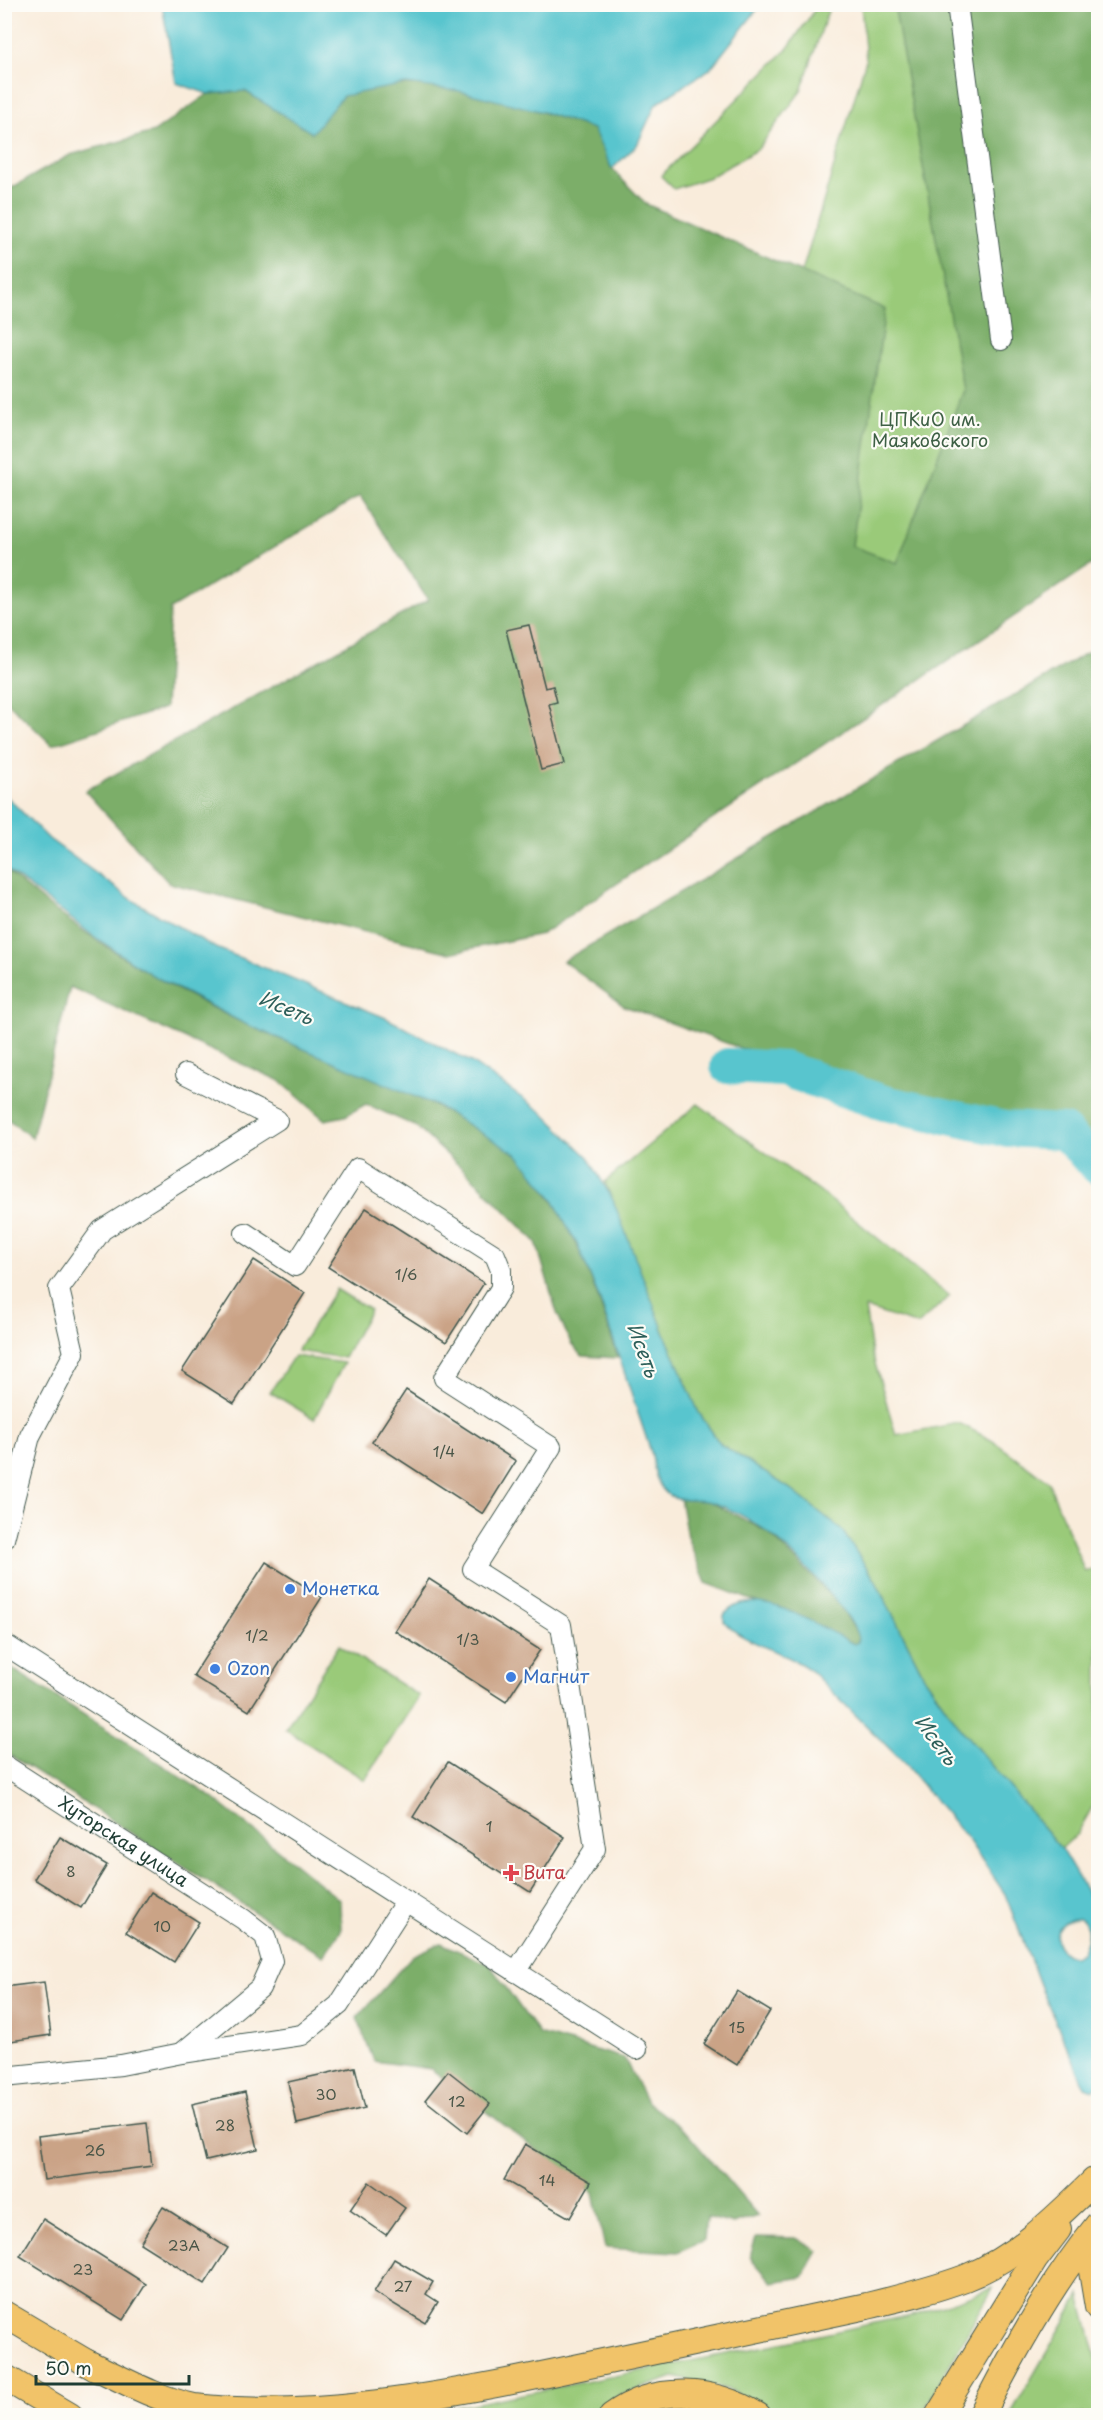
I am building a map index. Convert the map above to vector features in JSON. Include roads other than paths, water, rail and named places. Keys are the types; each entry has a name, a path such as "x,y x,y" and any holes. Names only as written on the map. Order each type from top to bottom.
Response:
{"main road":[{"path":"85,2362 152,2394 193,2407 242,2413 294,2414 424,2400 855,2308 924,2291 967,2277 1008,2256 1035,2236 1096,2179"},
{"path":"938,2415 1035,2259 1096,2179"},
{"path":"981,2415 1005,2369 1048,2298 1098,2225"},
{"path":"1098,2235 1092,2271 1098,2307"},
{"path":"4,2314 174,2415"},
{"path":"4,2377 70,2415"},
{"path":"612,2415 644,2398 687,2392 710,2396 758,2415"}],"street":[{"path":"957,4 1001,340"},
{"path":"4,1539 30,1436 74,1353 59,1289 102,1230 278,1120 186,1074"},
{"path":"245,1233 295,1266 358,1168 495,1255 501,1270 501,1288 444,1378 551,1447 473,1569 561,1625 595,1849 516,1972"},
{"path":"4,1644 637,2049"},
{"name":"Хуторская улица","path":"4,1765 265,1936 272,1961 260,1988 182,2053"},
{"path":"4,2077 121,2065 182,2053 302,2035 339,2005 406,1901"}],"water":[{"path":"162,4 761,5 710,69 656,104 637,145 612,169 593,129 543,112 459,91 406,84 343,96 312,133 245,91 208,94 176,83"},
{"name":"Исеть","path":"4,794 49,839 134,901 214,947 386,1018 471,1062 542,1112 588,1157 613,1200 666,1337 699,1413 720,1444 789,1488 841,1529 875,1580 925,1678 961,1729 1061,1849 1098,1911 1098,2086 1092,2090 1085,2087 1044,1995 1005,1894 969,1841 905,1764 810,1670 789,1657 741,1635 724,1621 724,1615 737,1605 752,1602 789,1611 854,1644 858,1642 856,1631 836,1602 807,1569 770,1534 725,1507 705,1501 674,1498 662,1488 656,1478 652,1455 599,1297 577,1244 551,1196 518,1155 437,1106 243,1023 152,975 92,935 5,868","holes":["1080,1918 1088,1930 1087,1939 1081,1953 1074,1957 1059,1947 1056,1934 1064,1924 1071,1920"]}],"waterway":[{"path":"728,1066 784,1069 884,1103 1005,1129 1064,1132 1098,1167"}],"place":[{"name":"Монетка","path":"290,1589"},
{"name":"Ozon","path":"215,1669"},
{"name":"Магнит","path":"511,1677"},
{"name":"Вита","path":"511,1873"}],"park label":[{"name":"ЦПКиО им. Маяковского","path":"930,430"}]}
